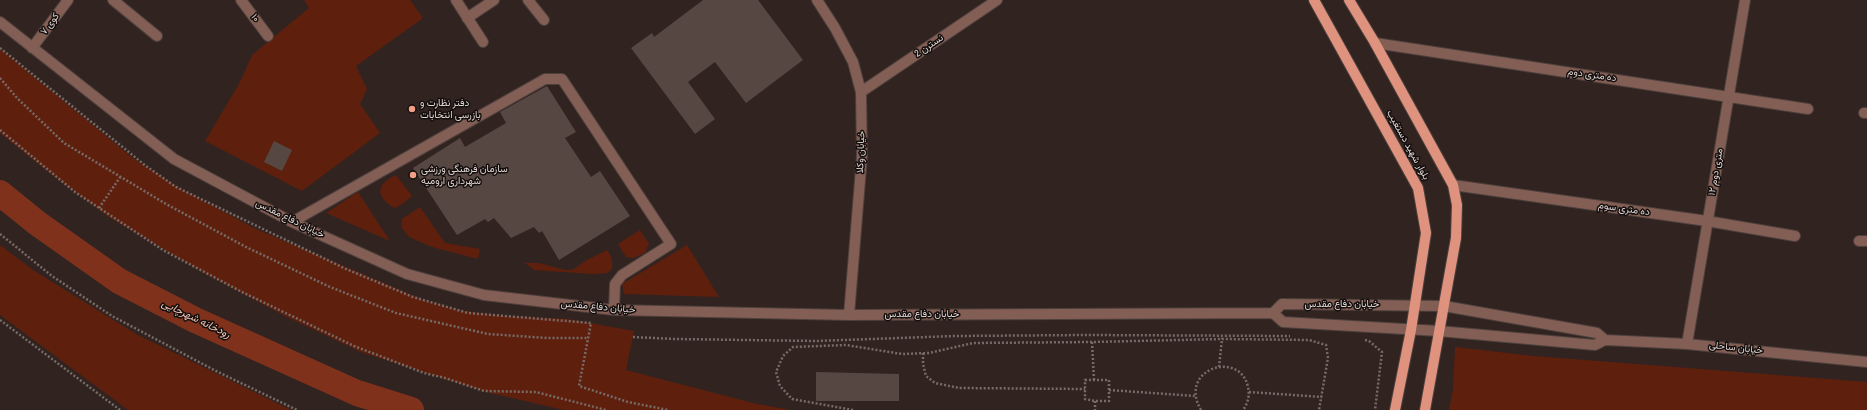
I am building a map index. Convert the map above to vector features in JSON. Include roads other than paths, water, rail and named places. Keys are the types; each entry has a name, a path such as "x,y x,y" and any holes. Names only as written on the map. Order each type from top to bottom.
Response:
{"main road":[{"name":"بلوار شهید دستغیب","path":"1314,0 1418,188 1426,233 1411,330 1394,410"},
{"name":"بلوار شهید دستغیب","path":"1350,0 1453,185 1457,205 1456,238 1425,410"}],"street":[{"name":"کوی ۷","path":"32,48 68,0"},
{"path":"113,0 157,36"},
{"name":"۱۰","path":"241,0 268,36"},
{"path":"456,0 483,42"},
{"path":"467,18 494,0"},
{"path":"528,0 544,20"},
{"name":"خیابان وکلا","path":"816,0 835,28 853,62 861,92 862,156 849,314"},
{"name":"نسترن 2","path":"861,92 998,0"},
{"name":"۱۲ متری دوم","path":"1687,344 1745,0"},
{"name":"خیابان دفاع مقدس","path":"0,22 174,159 292,222 407,274 484,295 614,310 849,314 1273,313 1282,304 1415,305"},
{"name":"ده متری دوم","path":"1375,43 1808,109"},
{"path":"292,222 545,79 562,78 671,244 622,275 615,284 614,310"},
{"name":"ده متری سوم","path":"1453,185 1707,221 1795,236"},
{"name":"خیابان ساحلی","path":"1415,305 1444,306 1597,333 1605,340"},
{"name":"خیابان دفاع مقدس","path":"1273,313 1282,322 1411,330"},
{"name":"خیابان ساحلی","path":"1411,330 1439,331 1595,345 1605,340 1687,344 1867,362"}],"waterway":[{"name":"رودخانه شهرچایی","path":"0,193 37,223 119,281 195,320 357,393 411,410"}],"place":[{"name":"دفتر نظارت و بازرسی انتخابات","path":"412,109"},
{"name":"سازمان فرهنگی ورزشی شهرداری ارومیه","path":"413,175"}]}
